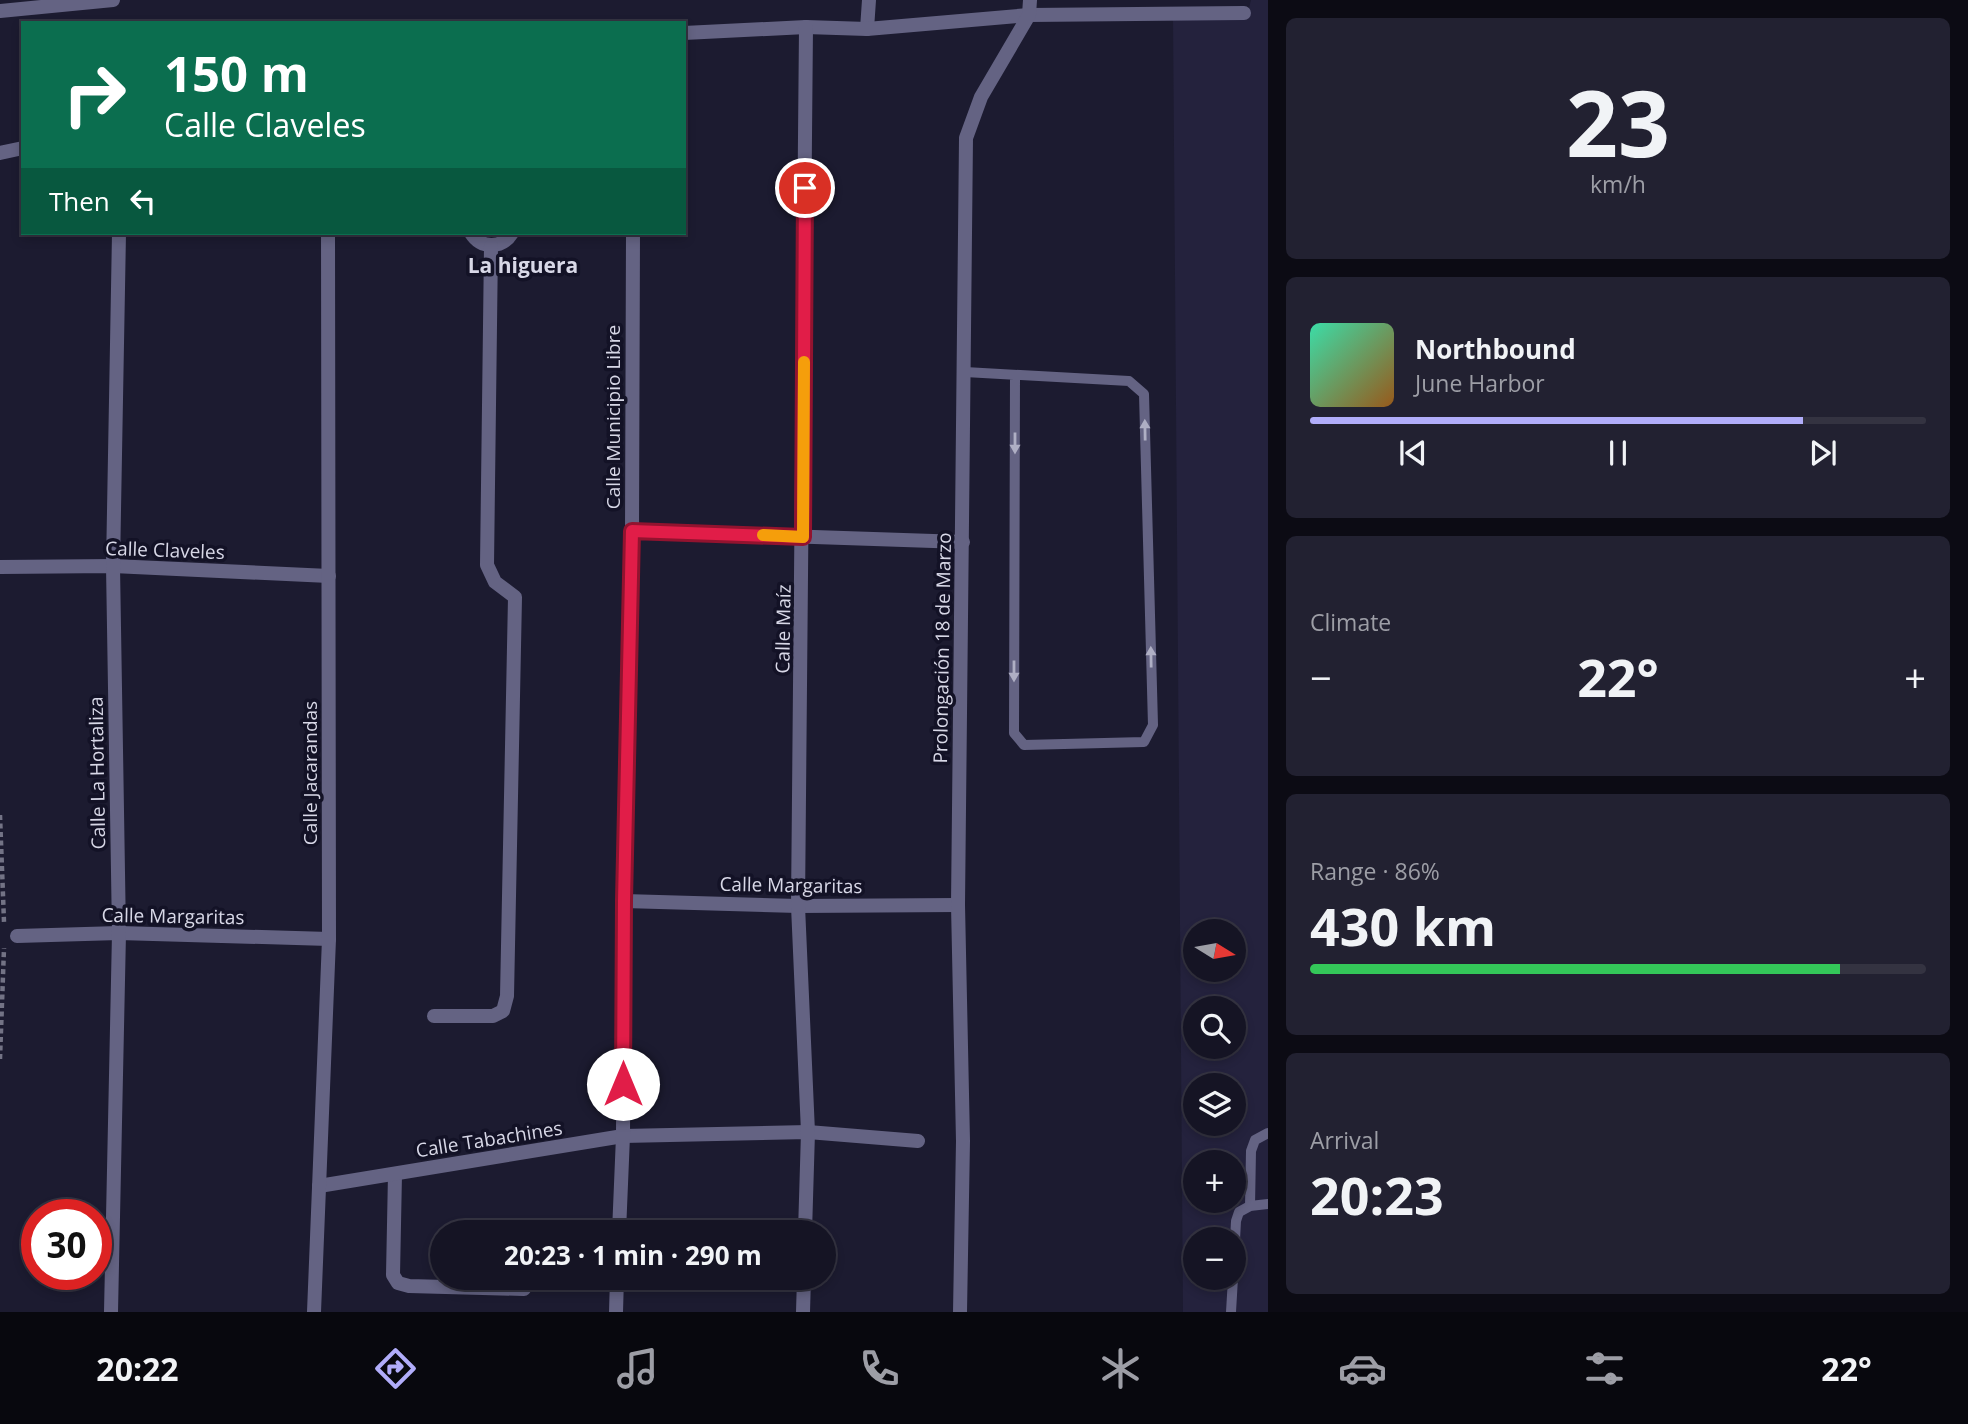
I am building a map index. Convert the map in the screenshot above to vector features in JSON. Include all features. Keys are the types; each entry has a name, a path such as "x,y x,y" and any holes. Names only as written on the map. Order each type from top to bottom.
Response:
{"street":[{"path":"0,11 113,0"},
{"path":"867,29 869,0"},
{"name":"Prolongación 18 de Marzo","path":"960,1312 962,1141 958,905 967,138 981,97 1029,15 1030,0"},
{"path":"686,33 806,27 867,29 1029,15 1244,13"},
{"name":"Calle Maíz","path":"805,1220 808,1132 798,906 806,27"},
{"path":"0,153 21,148"},
{"name":"Calle La Hortaliza","path":"111,1312 119,933 113,566 119,235"},
{"name":"Calle Jacarandas","path":"314,1312 329,939 328,235"},
{"path":"473,235 481,244 491,246 501,244 510,235"},
{"name":"Calle Municipio Libre","path":"620,1220 632,531 634,235"},
{"path":"434,1016 493,1016 503,1011 508,996 515,597 495,582 486,565 491,246"},
{"path":"632,531 964,542"},
{"name":"Calle Claveles","path":"0,567 113,566 329,576"},
{"name":"Calle Margaritas","path":"624,901 798,906 958,905"},
{"name":"Calle Margaritas","path":"11,937 119,933 329,939"},
{"name":"Calle Tabachines","path":"319,1186 623,1136 808,1132 918,1141"},
{"path":"395,1174 393,1275 398,1283 430,1287"},
{"path":"616,1312 617,1290"},
{"path":"803,1312 804,1290"}],"lane":[{"path":"965,372 1015,375 1129,382 1144,394 1153,725 1144,742 1024,745 1014,733 1015,375"},
{"path":"1250,1206 1251,1151 1255,1140 1268,1133"},
{"path":"1236,1227 1239,1212 1250,1206 1268,1204"},
{"path":"1231,1312 1232,1290"}],"path":[{"path":"0,815 4,924"},
{"path":"0,1059 11,937"}],"shaded area":[{"path":"1251,0 1268,0 1268,1312 1183,1312 1173,16 1248,12"}],"slow traffic":[{"path":"763,535 803,537 804,362"}],"district":[{"name":"La higuera","path":"523,265"}],"route":[{"path":"623,1084 632,531 803,537 805,188"}]}
